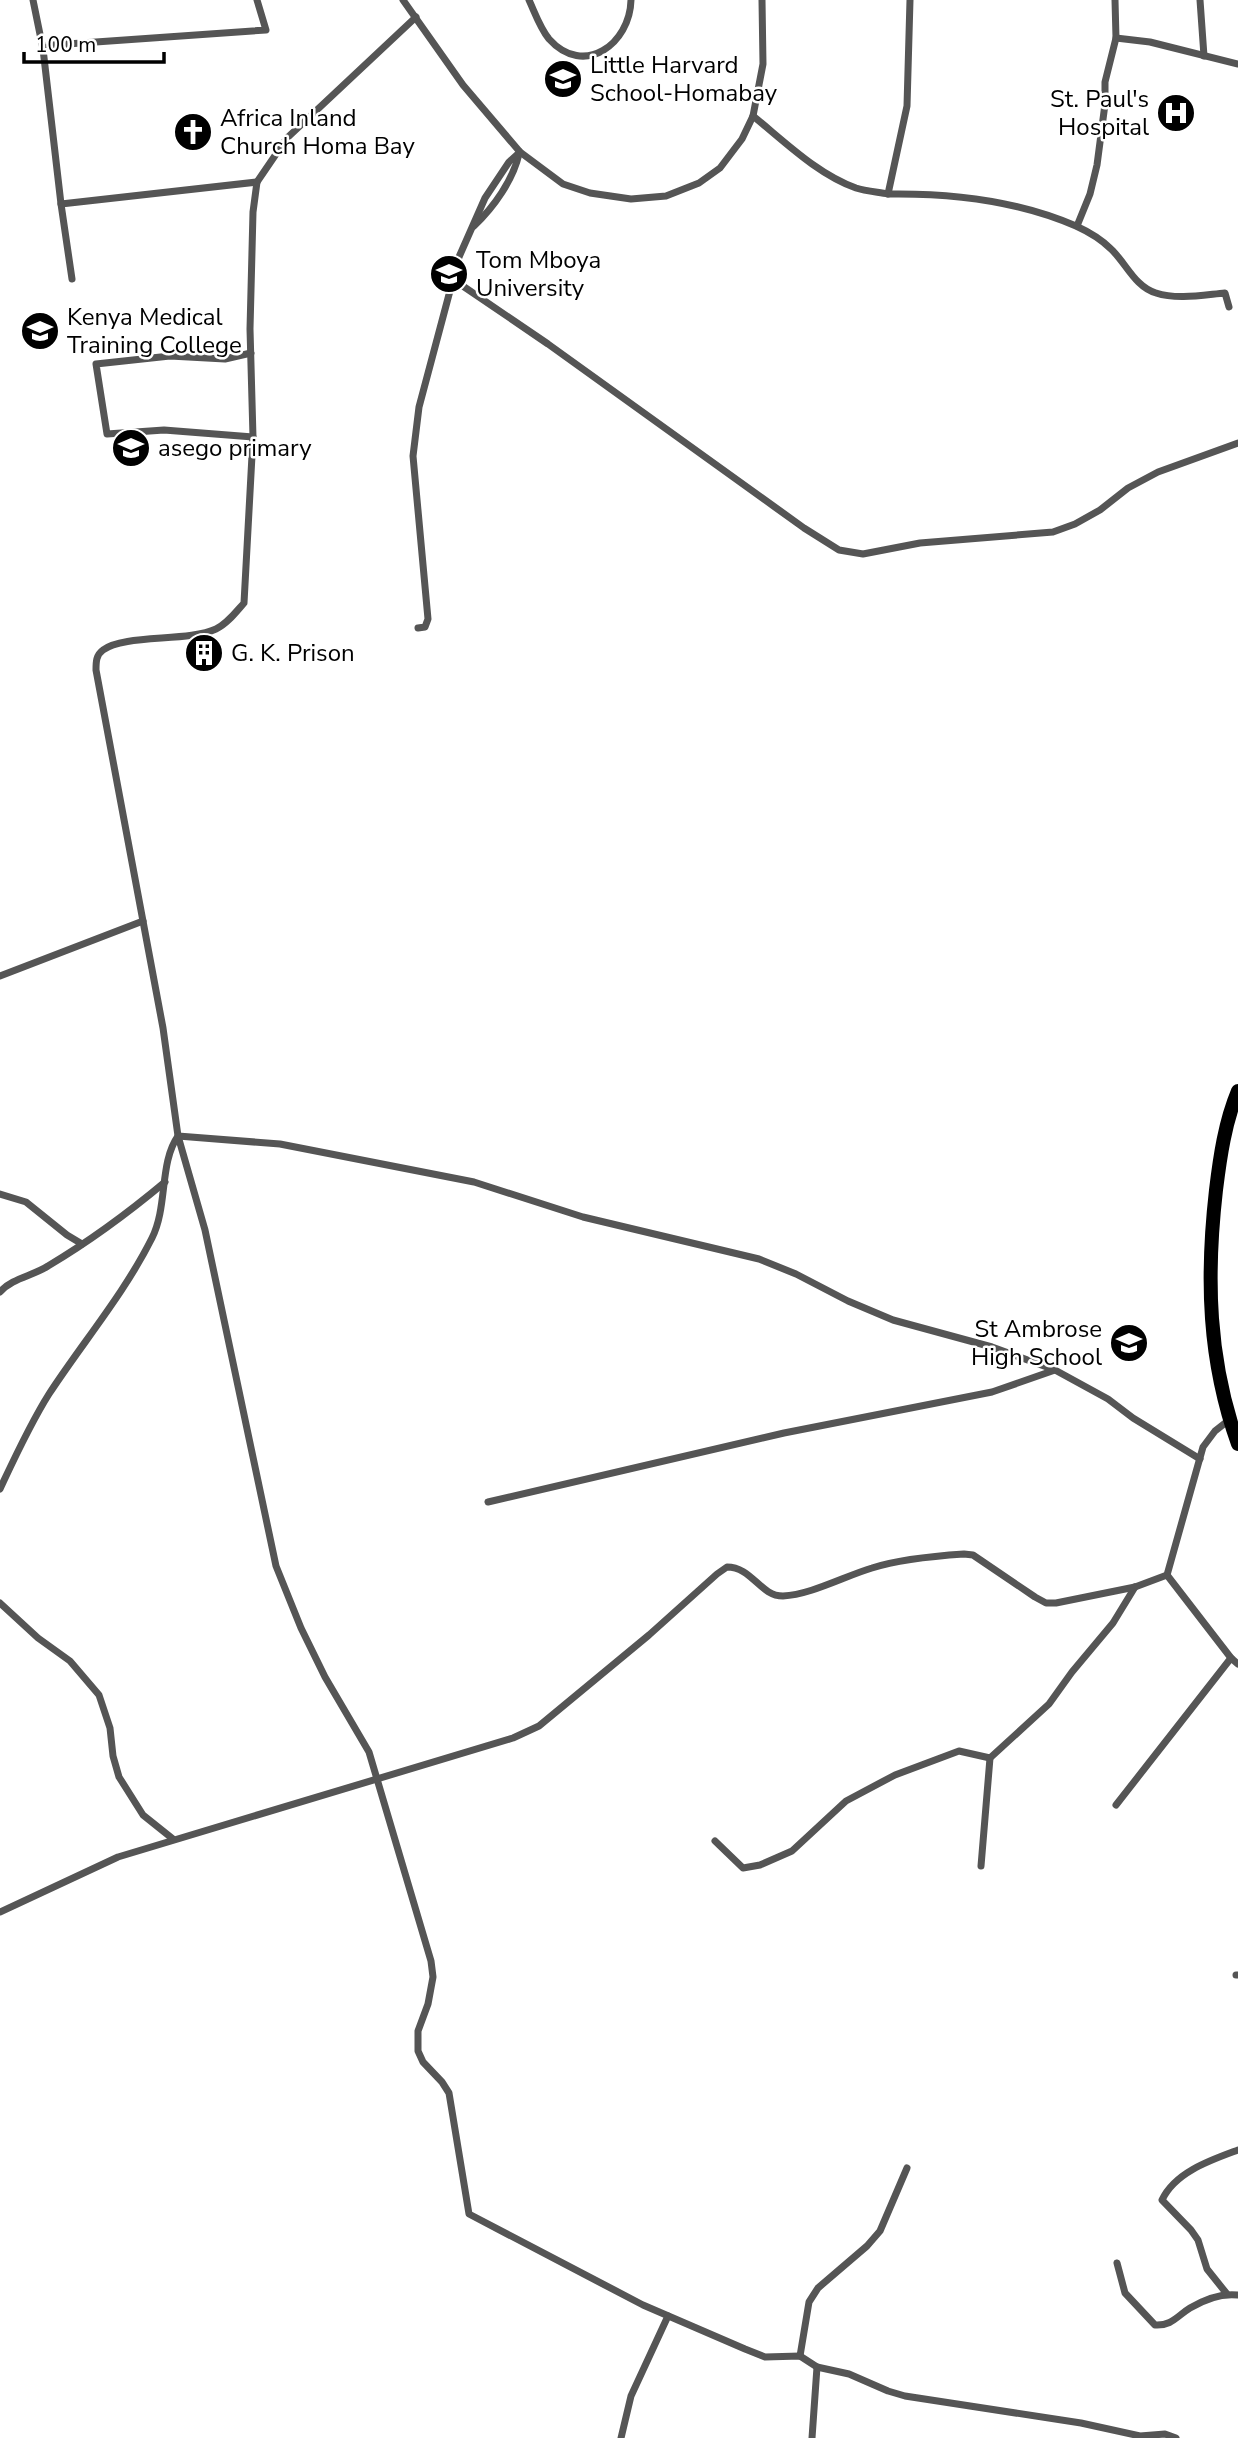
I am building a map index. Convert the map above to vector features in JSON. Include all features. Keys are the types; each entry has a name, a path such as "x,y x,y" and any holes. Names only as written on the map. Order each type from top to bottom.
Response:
{"highway":[{"path":"1237,1438 1230,1420 1215,1351 1209,1289 1221,1149 1238,1091"}],"street":[{"path":"33,0 43,49 72,279"},
{"path":"43,49 53,45 266,30 257,0"},
{"path":"403,0 463,85 520,152 563,184 590,193 631,199 666,196 699,183 720,168 742,139 753,116 763,64 762,0"},
{"path":"530,0 540,26 550,40 562,50 588,57 598,55 613,44 625,29 631,0"},
{"path":"888,194 907,106 910,0"},
{"path":"1077,226 1087,204 1097,165 1105,104 1105,82 1116,38 1115,0"},
{"path":"1200,0 1204,56"},
{"path":"416,17 287,138 257,183 253,212 253,437 244,603 216,629 125,642 103,649 97,657 96,670 163,1028 178,1136 205,1230 276,1566 319,1665 369,1752 431,1961 433,1977 428,2004 418,2031 418,2051 423,2062 449,2093 469,2214 667,2316 765,2357 800,2356 817,2367 849,2374 887,2391 917,2398 1081,2423 1140,2436 1165,2434 1176,2438"},
{"path":"1116,38 1150,42 1238,64"},
{"path":"753,116 811,163 857,188 888,194 959,195 1030,210 1077,226 1112,250 1138,282 1153,293 1170,297 1225,293 1229,307"},
{"path":"418,628 425,627 428,619 413,456 416,425 459,257 485,198 509,162 520,152"},
{"path":"61,204 257,183"},
{"path":"454,280 839,550 863,554 920,543 1053,532 1075,524 1128,488 1158,472 1238,443"},
{"path":"251,353 225,359 170,356 96,364 107,434 164,430 253,437"},
{"path":"0,976 143,921"},
{"path":"0,1489 50,1393 144,1255 158,1227 172,1146 178,1136"},
{"path":"178,1136 280,1144 474,1182 583,1217 759,1259 893,1320 992,1347 1055,1370 1108,1399 1133,1418 1200,1459"},
{"path":"0,1292 5,1286 46,1268 113,1224 165,1182"},
{"path":"0,1194 26,1202 82,1244"},
{"path":"488,1502 784,1433 992,1392 1055,1370"},
{"path":"1167,1575 1208,1439 1230,1420"},
{"path":"0,1912 118,1857 513,1738 539,1726 727,1567 745,1571 768,1591 779,1596 794,1595 874,1567 964,1554 973,1555 1046,1602 1056,1603 1135,1587 1167,1575"},
{"path":"1167,1575 1238,1664"},
{"path":"981,1866 990,1758 1049,1704 1113,1623 1135,1587"},
{"path":"0,1603 38,1638 70,1661 99,1695 110,1728 113,1756 119,1777 142,1815 173,1839"},
{"path":"1115,1805 1231,1658"},
{"path":"715,1842 743,1868 760,1865 792,1851 846,1801 895,1775 959,1751 990,1758"},
{"path":"1227,2294 1207,2269 1198,2240 1162,2200 1166,2192 1194,2169 1238,2150"},
{"path":"800,2356 809,2302 818,2288 867,2246 880,2231 908,2168"},
{"path":"1117,2263 1125,2293 1155,2325 1172,2322 1187,2309 1204,2301 1227,2294 1238,2295"},
{"path":"621,2438 631,2396 667,2316"},
{"path":"813,2438 817,2367"}],"place":[{"name":"Little Harvard School-Homabay","path":"563,79"},
{"name":"St. Paul's Hospital","path":"1176,113"},
{"name":"Africa Inland Church Homa Bay","path":"193,132"},
{"name":"Tom Mboya University","path":"449,274"},
{"name":"Kenya Medical Training College","path":"40,331"},
{"name":"asego primary","path":"131,448"},
{"name":"G. K. Prison","path":"204,653"},
{"name":"St Ambrose High School","path":"1129,1343"}]}
